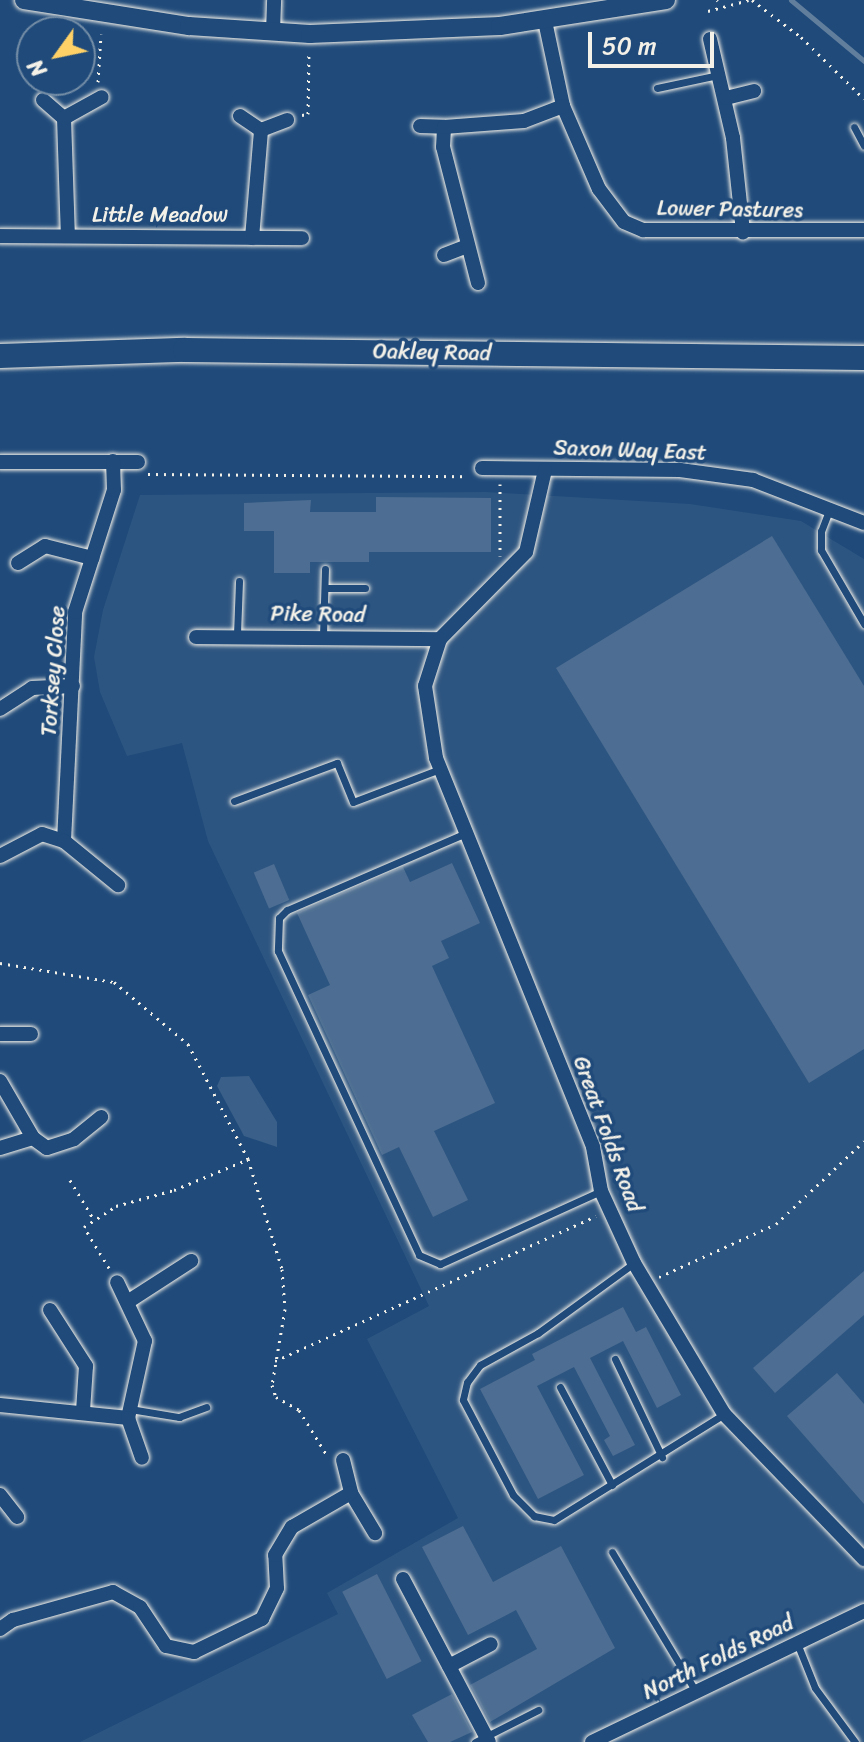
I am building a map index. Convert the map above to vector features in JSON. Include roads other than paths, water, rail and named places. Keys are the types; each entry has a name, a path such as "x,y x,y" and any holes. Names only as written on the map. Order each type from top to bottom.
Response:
{"main road":[{"name":"Oakley Road","path":"0,356 185,350 864,358"}],"street":[{"path":"24,0 175,24 273,32 406,32 545,21 666,0"},
{"path":"273,32 274,0"},
{"name":"Lower Pastures","path":"545,21 563,106 599,189 624,222 643,230 864,230"},
{"path":"710,39 726,98 743,232"},
{"path":"726,98 754,91"},
{"path":"43,100 64,118 102,97"},
{"path":"420,126 524,121 563,106"},
{"path":"240,116 261,130 287,120"},
{"name":"Little Meadow","path":"64,118 68,236"},
{"path":"444,127 443,147 478,283"},
{"name":"Little Meadow","path":"252,238 261,130"},
{"name":"Little Meadow","path":"0,236 302,238"},
{"path":"444,255 467,246"},
{"name":"Torksey Close","path":"64,841 75,612 114,490 113,461"},
{"path":"0,462 138,462"},
{"name":"Saxon Way East","path":"476,472 500,468 680,470 753,480 831,506 864,523"},
{"path":"440,639 526,552 545,470"},
{"path":"18,563 45,546 92,558"},
{"name":"Pike Road","path":"196,637 237,634 440,639"},
{"name":"Great Folds Road","path":"440,639 425,686 438,763 593,1147 601,1191 634,1263 648,1281 724,1414 861,1550"},
{"path":"0,709 32,688 73,686"},
{"path":"0,856 42,834 64,841 118,885"},
{"path":"0,1034 31,1034"},
{"path":"0,1081 33,1138 47,1148 56,1147 101,1117"},
{"path":"0,1148 33,1138"},
{"path":"129,1301 191,1261"},
{"path":"117,1282 129,1301 145,1341 129,1414 142,1458"},
{"path":"50,1310 86,1366 83,1411"},
{"path":"0,1405 129,1414"},
{"path":"343,1460 351,1493 375,1533"},
{"path":"0,1629 13,1620 113,1592 140,1607 166,1646 194,1652 262,1619 277,1588 275,1555 292,1527 351,1493"},
{"path":"0,1495 17,1517"},
{"path":"403,1579 449,1666 483,1740"},
{"name":"North Folds Road","path":"592,1742 864,1611"},
{"path":"449,1666 491,1644"}],"lane":[{"path":"657,88 720,74"},
{"path":"854,127 864,146"},
{"path":"831,506 821,531 821,550 864,624"},
{"path":"323,636 325,569"},
{"path":"237,634 239,581"},
{"path":"325,588 365,588"},
{"path":"234,801 337,763 353,802 438,763"},
{"path":"466,833 287,910 279,918 278,951 419,1255 440,1264 601,1191"},
{"path":"634,1263 538,1333 480,1365 467,1382 463,1400 513,1495 534,1516 554,1520 662,1457 724,1414"},
{"path":"615,1359 662,1457"},
{"path":"560,1387 612,1485"},
{"path":"129,1414 179,1417 206,1407"},
{"path":"612,1552 696,1692"},
{"path":"797,1643 815,1688 855,1742"},
{"path":"483,1740 538,1710"}],"waterway":[{"path":"791,0 864,61"}]}
